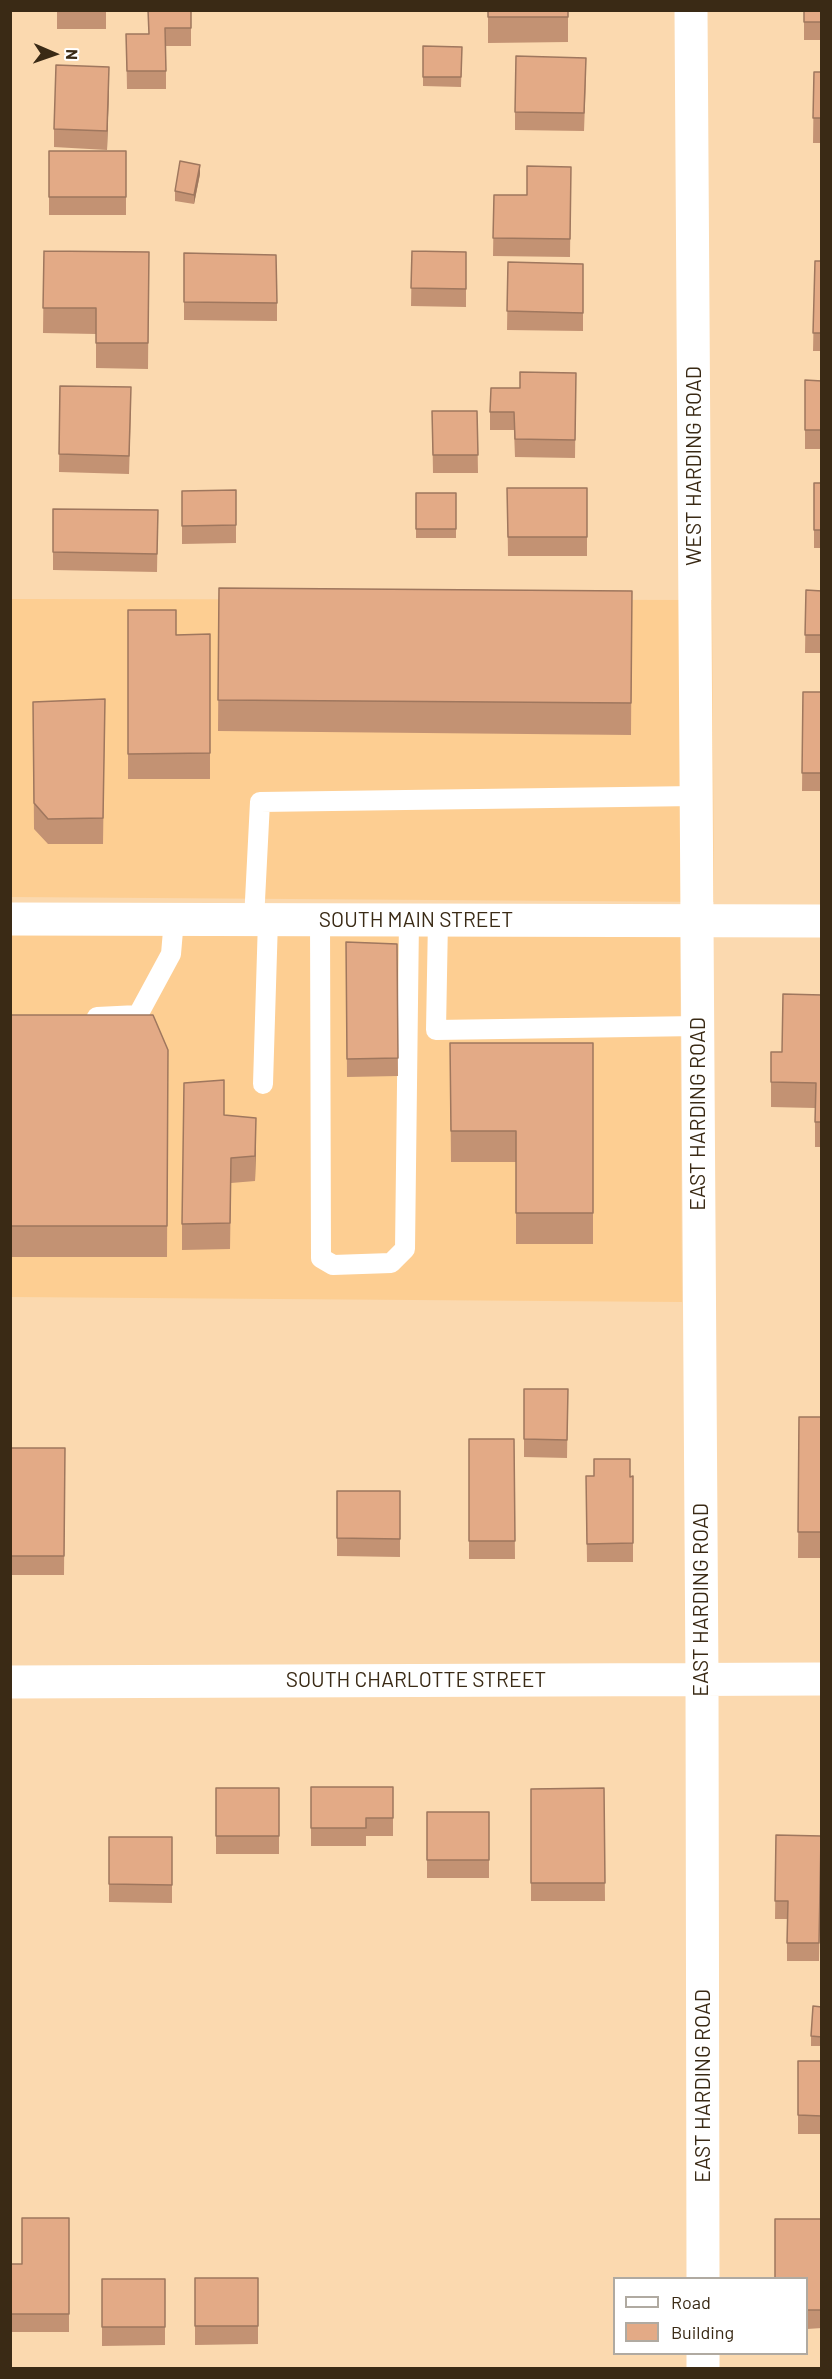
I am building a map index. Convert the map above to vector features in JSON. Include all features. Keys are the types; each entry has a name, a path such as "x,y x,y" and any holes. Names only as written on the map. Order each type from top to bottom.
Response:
{"street":[{"name":"WEST HARDING ROAD","path":"691,10 697,921"},
{"name":"SOUTH MAIN STREET","path":"10,919 822,921"},
{"name":"EAST HARDING ROAD","path":"697,921 703,2277"},
{"name":"SOUTH CHARLOTTE STREET","path":"10,1682 822,1679"}],"lane":[{"path":"263,1084 260,802 696,796"},
{"path":"80,1017 138,1015 171,954 174,919"},
{"path":"320,920 321,1258 333,1264 391,1263 405,1249 424,920"},
{"path":"424,920 436,1030 698,1026"}],"shaded area":[{"path":"11,599 712,600 714,902 11,897"},
{"path":"11,935 680,935 682,1302 11,1297"}],"building":[{"path":"148,10 191,10 191,28 165,28 166,71 127,71 126,34 149,34"},
{"path":"488,10 568,10 568,17 488,17"},
{"path":"804,10 822,10 822,22 804,22"},
{"path":"423,46 462,47 461,77 423,77"},
{"path":"516,56 586,58 584,113 515,112"},
{"path":"56,65 109,67 107,131 54,129"},
{"path":"814,72 822,72 822,118 813,118"},
{"path":"49,151 126,151 126,197 49,197"},
{"path":"180,161 200,165 194,195 175,191"},
{"path":"527,166 571,167 570,239 493,238 494,195 527,195"},
{"path":"44,251 149,252 148,343 96,343 96,308 43,308"},
{"path":"412,251 466,252 466,289 411,288"},
{"path":"184,253 276,255 277,303 184,302"},
{"path":"815,261 822,261 822,333 813,333"},
{"path":"508,262 583,264 583,313 507,311"},
{"path":"520,372 576,373 575,440 515,439 514,412 490,412 491,388 520,388"},
{"path":"805,380 822,381 822,430 805,430"},
{"path":"60,386 131,387 129,456 59,454"},
{"path":"432,411 477,411 478,455 433,455"},
{"path":"814,483 822,483 822,530 814,530"},
{"path":"507,488 587,488 587,537 508,537"},
{"path":"236,490 236,525 182,526 182,491"},
{"path":"416,493 456,493 456,529 416,529"},
{"path":"53,509 158,510 157,554 53,552"},
{"path":"219,588 632,591 631,703 218,700"},
{"path":"806,590 822,591 822,635 805,635"},
{"path":"128,610 176,610 176,635 210,634 210,753 128,754"},
{"path":"803,692 822,692 822,773 802,773"},
{"path":"105,699 103,818 48,819 34,803 33,702"},
{"path":"346,942 397,944 398,1058 347,1059"},
{"path":"783,994 822,995 822,1122 815,1122 816,1083 771,1082 771,1052 782,1052"},
{"path":"10,1015 153,1015 168,1050 167,1226 10,1226"},
{"path":"450,1043 593,1043 593,1213 516,1213 516,1131 451,1131"},
{"path":"224,1080 224,1115 256,1118 255,1156 231,1158 230,1223 182,1224 184,1083"},
{"path":"524,1389 568,1389 567,1440 524,1439"},
{"path":"799,1417 822,1417 822,1532 798,1532"},
{"path":"469,1439 514,1439 515,1541 469,1541"},
{"path":"10,1448 65,1448 64,1556 10,1556"},
{"path":"594,1459 630,1459 630,1477 633,1476 633,1543 587,1544 586,1476 594,1476"},
{"path":"337,1491 400,1491 400,1539 337,1538"},
{"path":"311,1787 393,1787 393,1818 366,1818 366,1828 311,1828"},
{"path":"216,1788 279,1788 279,1836 216,1836"},
{"path":"604,1788 605,1883 531,1883 531,1789"},
{"path":"427,1812 489,1812 489,1860 427,1860"},
{"path":"776,1835 821,1836 819,1943 787,1943 788,1901 775,1901"},
{"path":"109,1837 172,1837 172,1885 109,1884"},
{"path":"813,2006 822,2007 822,2037 811,2036"},
{"path":"798,2061 822,2061 822,2116 798,2115"},
{"path":"22,2218 69,2218 69,2314 10,2314 10,2264 22,2264"},
{"path":"775,2219 822,2219 822,2310 808,2310 808,2277 775,2277"},
{"path":"195,2278 258,2278 258,2326 195,2326"},
{"path":"102,2279 165,2279 165,2327 102,2327"}]}
